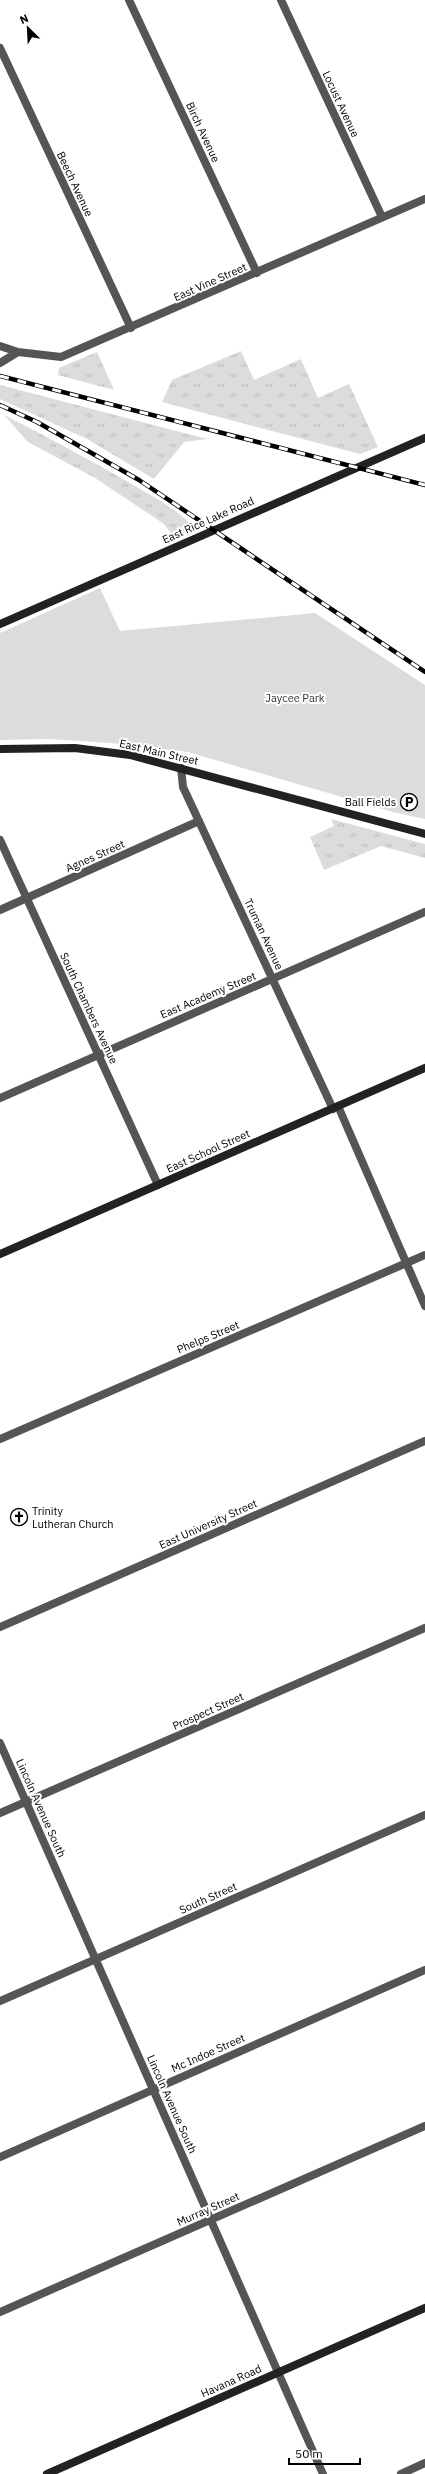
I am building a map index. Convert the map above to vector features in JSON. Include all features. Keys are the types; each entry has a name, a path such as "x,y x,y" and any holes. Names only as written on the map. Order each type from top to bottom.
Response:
{"street":[{"name":"Birch Avenue","path":"129,0 256,273"},
{"name":"Locust Avenue","path":"281,0 382,217"},
{"name":"Beech Avenue","path":"0,48 131,328"},
{"name":"East Vine Street","path":"0,346 18,352 61,357 131,328 425,199"},
{"path":"0,363 18,352"},
{"name":"East Rice Lake Road","path":"0,624 425,438"},
{"name":"East Main Street","path":"0,750 42,747 108,751 181,768 425,834"},
{"name":"Truman Avenue","path":"181,768 183,787 335,1107 425,1306"},
{"name":"Agnes Street","path":"0,910 199,821"},
{"name":"South Chambers Avenue","path":"0,840 158,1185"},
{"name":"East Academy Street","path":"0,1098 425,912"},
{"name":"East School Street","path":"0,1254 425,1068"},
{"name":"Phelps Street","path":"0,1439 425,1255"},
{"name":"East University Street","path":"0,1627 425,1441"},
{"name":"Prospect Street","path":"0,1813 425,1628"},
{"name":"Lincoln Avenue South","path":"0,1743 323,2474"},
{"name":"South Street","path":"0,2001 425,1815"},
{"name":"Mc Indoe Street","path":"0,2157 425,1970"},
{"name":"Murray Street","path":"0,2312 425,2126"},
{"name":"Havana Road","path":"47,2474 425,2308"},
{"path":"401,2474 425,2463"}],"green space":[{"path":"241,351 254,380 301,359 318,398 349,384 378,447 360,454 162,402 172,380"},
{"path":"97,352 114,390 58,375 59,368"},
{"path":"0,385 207,439 184,442 154,479 87,439 0,399"},
{"path":"4,415 79,454 151,495 179,513 194,528 174,537 164,524 95,478 28,442"},
{"name":"Jaycee Park","path":"100,588 120,631 315,613 425,685 425,819 393,812 188,752 125,744 49,739 0,740 0,633"},
{"path":"331,819 425,844 425,858 381,846 324,870 310,837 334,826"}],"railway":[{"path":"0,376 425,485"},
{"path":"0,405 37,422 139,480 425,672"}],"place":[{"name":"Ball Fields","path":"409,802"},
{"name":"Trinity Lutheran Church","path":"19,1517"}]}
